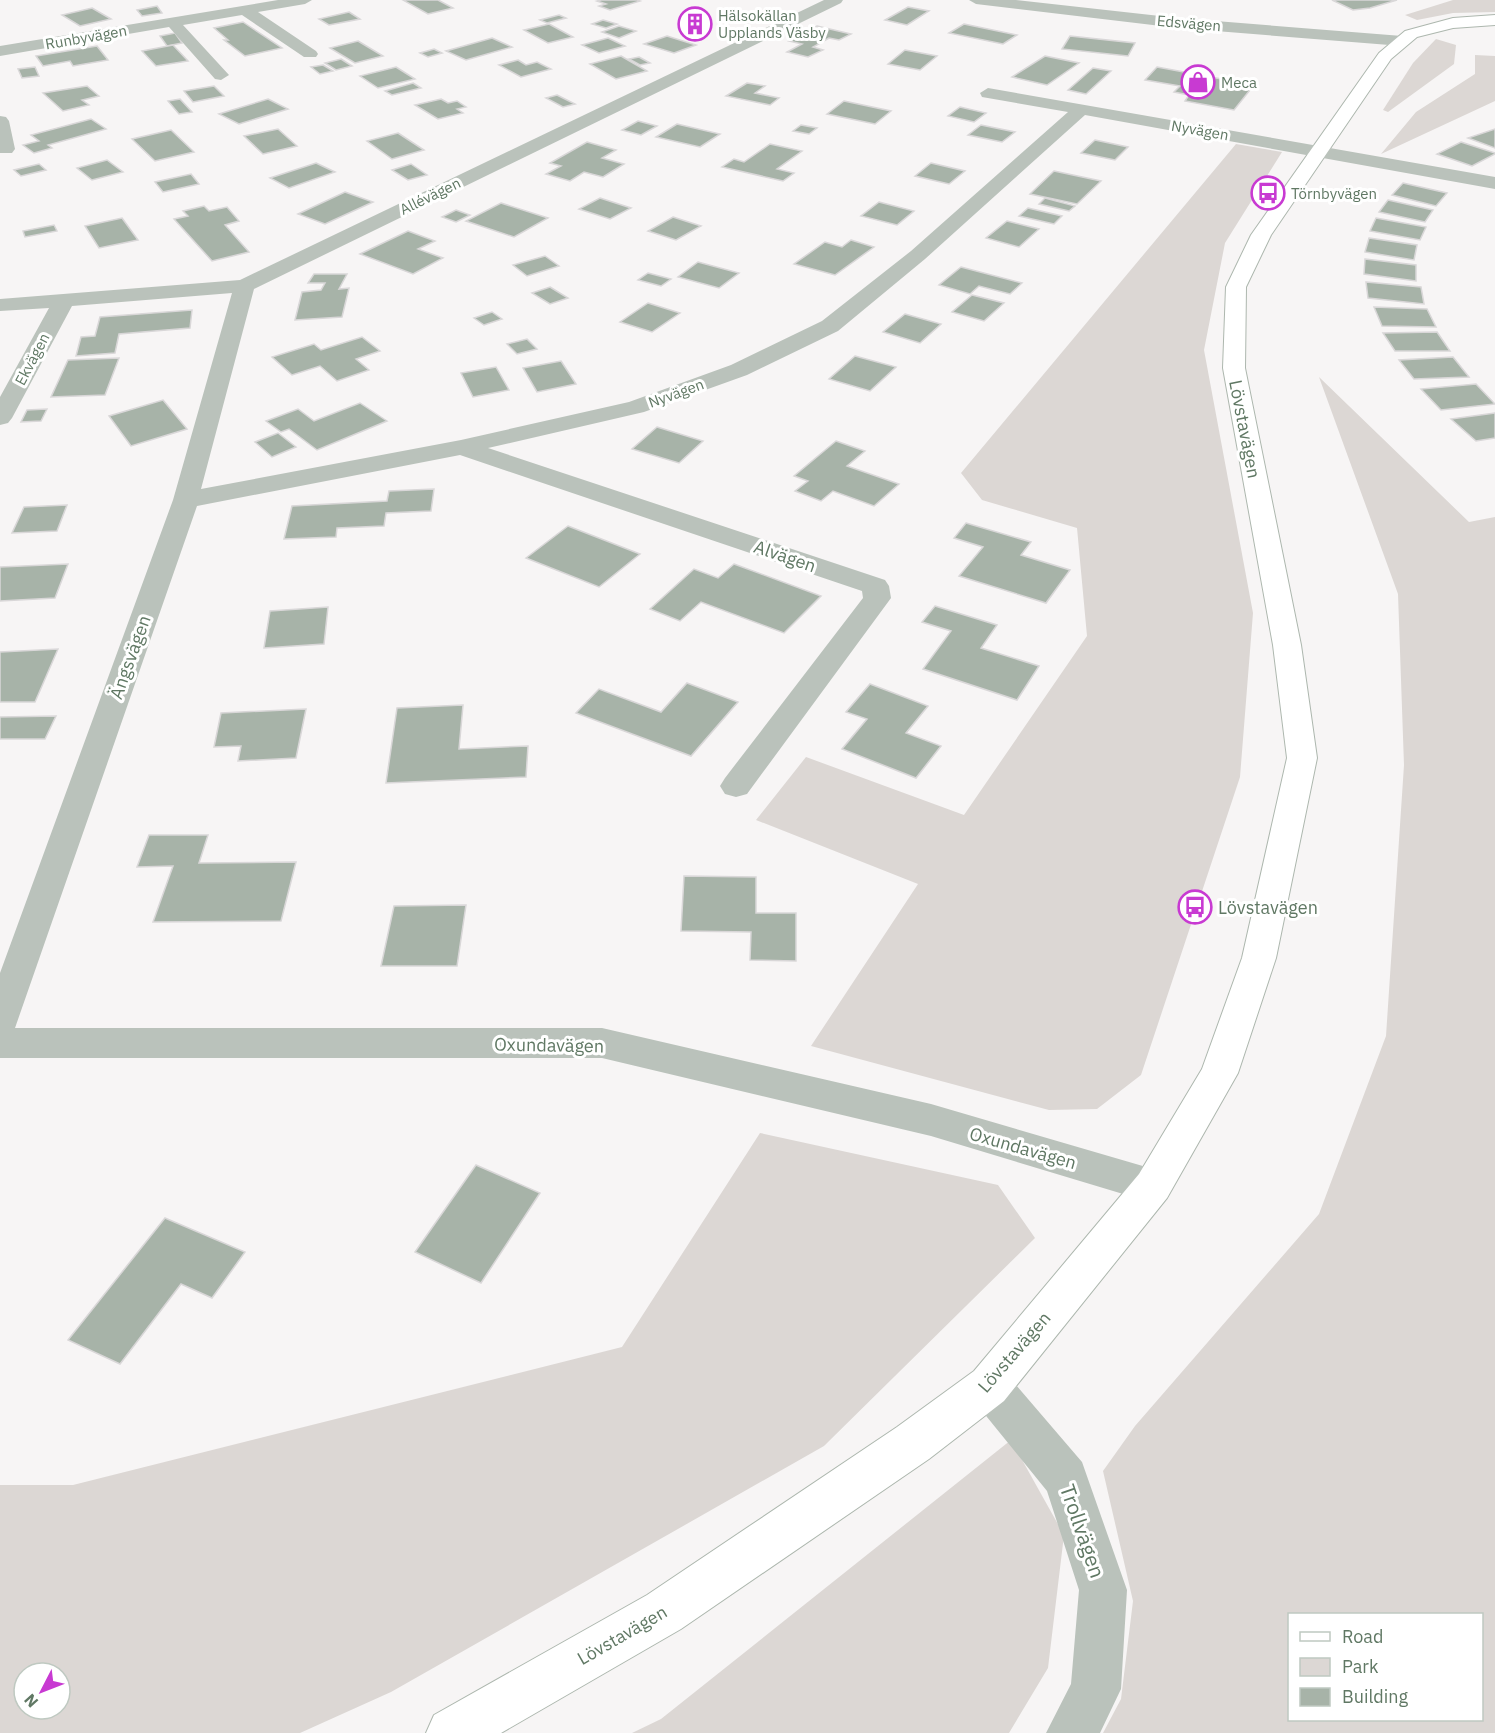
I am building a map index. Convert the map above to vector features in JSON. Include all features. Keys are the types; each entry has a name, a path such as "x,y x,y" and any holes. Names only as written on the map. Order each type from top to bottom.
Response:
{"street":[{"name":"Runbyvägen","path":"0,51 305,0"},
{"name":"Allévägen","path":"0,305 244,286 836,0"},
{"name":"Edsvägen","path":"976,0 1118,17 1402,41"},
{"path":"1118,17 1124,0"},
{"path":"244,10 310,54"},
{"name":"Lövstavägen","path":"452,1733 664,1612 913,1443 989,1386 1153,1186 1219,1073 1259,958 1302,758 1287,645 1234,368 1236,287 1261,235 1317,151 1385,56 1411,34 1444,25 1495,20"},
{"path":"171,22 221,75"},
{"name":"Nyvägen","path":"988,93 1317,151"},
{"name":"Nyvägen","path":"186,500 461,447 636,407 739,370 830,326 918,255 1082,109"},
{"path":"0,121 6,149"},
{"path":"1317,151 1495,183"},
{"name":"Ängsvägen","path":"0,1022 186,500 244,286"},
{"name":"Ekvägen","path":"0,418 64,300"},
{"name":"Alvägen","path":"461,447 875,586 877,598 736,786"},
{"name":"Oxundavägen","path":"0,1043 602,1043 931,1120 1153,1186"},
{"name":"Trollvägen","path":"989,1386 1066,1478 1103,1590 1096,1689 1072,1733"}],"green space":[{"path":"1453,0 1495,0 1495,12 1453,13 1417,20 1405,15"},
{"path":"1436,39 1456,45 1454,64 1388,112 1383,110 1413,63"},
{"path":"1475,55 1495,56 1495,101 1381,154 1416,112 1475,74"},
{"path":"1236,144 1282,152 1225,243 1204,350 1253,613 1240,777 1141,1075 1097,1109 1049,1110 811,1046 918,884 756,820 806,757 964,815 1087,636 1077,528 982,500 961,473"},
{"path":"1319,377 1469,522 1495,517 1495,1733 1103,1733 1121,1699 1133,1601 1103,1471 1135,1426 1319,1214 1386,1036 1404,765 1398,594"},
{"path":"760,1133 998,1185 1035,1238 824,1446 391,1692 300,1733 0,1733 0,1485 73,1485 622,1347"},
{"path":"1011,1440 1064,1535 1048,1668 1009,1733 632,1733 661,1719"}],"building":[{"path":"403,0 438,0 453,8 428,14"},
{"path":"1332,0 1397,0 1370,8 1353,10"},
{"path":"597,1 640,1 610,10 599,6 606,4"},
{"path":"157,6 162,13 142,16 137,10"},
{"path":"908,7 929,11 907,25 885,20"},
{"path":"92,8 111,19 80,26 62,15"},
{"path":"349,12 360,19 329,25 319,19"},
{"path":"559,15 566,18 547,23 540,20"},
{"name":"Hälsokällan Upplands Väsby","path":"690,19 709,25 698,29 681,23"},
{"path":"603,20 617,24 606,28 592,24"},
{"path":"243,22 282,48 245,56 224,40 228,40 214,28"},
{"path":"549,24 573,37 548,43 524,30"},
{"path":"964,24 1017,35 1003,44 949,33"},
{"path":"619,26 636,31 619,38 602,32"},
{"path":"817,26 851,34 839,40 829,38 813,47 823,50 808,57 787,52 802,44 789,41"},
{"path":"175,33 182,43 167,46 160,36"},
{"path":"667,36 696,45 674,53 644,44"},
{"path":"1070,36 1135,43 1128,56 1062,49"},
{"path":"492,38 512,47 466,60 446,51"},
{"path":"608,38 625,46 599,53 582,45"},
{"path":"358,41 383,56 355,63 330,48"},
{"path":"173,45 188,61 156,66 142,51"},
{"path":"97,46 108,60 73,66 70,61 43,66 36,56"},
{"path":"434,49 442,53 428,57 420,53"},
{"path":"905,50 937,56 920,70 888,64"},
{"path":"621,56 647,71 616,79 590,64"},
{"path":"1045,56 1079,63 1047,85 1012,77"},
{"path":"639,57 650,63 640,65 629,59"},
{"path":"341,59 352,66 336,70 325,63"},
{"path":"518,60 526,65 537,62 551,69 521,77 499,65"},
{"path":"323,65 333,71 320,74 311,67"},
{"path":"35,67 39,76 22,78 18,69"},
{"path":"396,67 415,79 378,88 360,76"},
{"path":"1157,67 1254,85 1234,110 1185,101 1189,95 1174,92 1180,86 1145,80"},
{"path":"1093,68 1111,71 1086,94 1068,90"},
{"path":"413,83 421,88 392,95 385,91"},
{"path":"747,83 765,86 755,93 779,98 770,105 726,96"},
{"path":"87,86 99,96 82,100 89,105 63,111 43,93"},
{"path":"214,86 224,96 193,102 184,91"},
{"path":"557,95 575,104 563,107 546,98"},
{"path":"180,99 192,112 179,114 168,101"},
{"path":"268,99 288,109 239,124 219,114"},
{"path":"441,99 448,103 457,101 466,107 457,109 463,113 438,119 415,105"},
{"path":"844,101 891,111 875,124 827,114"},
{"path":"960,107 986,113 974,122 948,116"},
{"path":"91,119 106,129 48,145 52,148 34,153 23,145 39,141 31,135"},
{"path":"638,121 657,126 641,135 622,130"},
{"path":"677,124 720,134 700,147 656,137"},
{"path":"801,125 817,128 809,134 793,131"},
{"path":"981,125 1015,132 1002,142 968,135"},
{"path":"278,129 297,146 263,154 244,136"},
{"path":"1495,129 1495,148 1468,138"},
{"path":"171,130 194,152 155,161 132,139"},
{"path":"398,133 424,150 392,159 367,141"},
{"path":"1095,140 1128,147 1115,160 1081,153"},
{"path":"587,142 616,150 602,158 624,164 603,177 584,172 570,181 546,174 561,166 550,163"},
{"path":"1461,142 1495,154 1472,166 1437,154"},
{"path":"770,144 802,151 777,169 794,173 783,181 722,167 734,159 744,162"},
{"path":"107,160 123,172 92,180 77,168"},
{"path":"316,163 335,172 289,188 270,178"},
{"path":"931,163 965,171 949,184 915,176"},
{"path":"39,164 46,170 21,176 14,170"},
{"path":"411,164 427,175 408,180 392,170"},
{"path":"1054,171 1101,181 1077,204 1030,194"},
{"path":"191,174 199,184 163,192 155,182"},
{"path":"1403,183 1447,193 1436,206 1392,195"},
{"path":"345,192 373,202 325,224 298,214"},
{"path":"600,198 631,208 610,219 579,209"},
{"path":"1045,198 1075,206 1069,211 1039,204"},
{"path":"1388,200 1433,210 1425,222 1379,212"},
{"path":"879,202 914,211 897,225 861,216"},
{"path":"501,203 548,218 514,237 466,221"},
{"path":"204,206 209,211 227,207 239,221 225,225 249,252 212,261 174,219 188,216 183,211"},
{"path":"1028,208 1062,216 1054,224 1019,216"},
{"path":"456,210 470,215 456,222 442,217"},
{"path":"673,217 701,226 676,240 648,231"},
{"path":"122,218 138,240 99,248 85,226"},
{"path":"1376,218 1426,227 1420,240 1370,231"},
{"path":"1007,221 1039,229 1019,247 986,238"},
{"path":"54,225 57,231 25,237 23,231"},
{"path":"408,231 435,241 418,249 443,258 413,274 360,254"},
{"path":"1369,238 1417,245 1414,260 1365,252"},
{"path":"851,240 874,247 835,275 794,264 825,242 842,247"},
{"path":"545,256 559,266 527,276 513,265"},
{"path":"1365,259 1416,265 1416,281 1364,274"},
{"path":"698,262 739,273 719,288 678,277"},
{"path":"961,267 1022,283 1010,294 979,286 970,294 939,285"},
{"path":"648,273 671,279 661,286 638,280"},
{"path":"314,274 347,274 339,289 349,288 342,317 295,320 302,292 321,290 325,283 308,283"},
{"path":"1366,282 1421,287 1424,304 1368,298"},
{"path":"550,287 568,298 550,304 532,293"},
{"path":"972,295 1004,303 984,321 952,312"},
{"path":"648,303 680,313 652,332 620,322"},
{"path":"1374,307 1427,309 1436,327 1382,326"},
{"path":"192,310 190,328 119,334 115,353 76,356 81,337 95,336 100,317"},
{"path":"492,312 502,319 484,325 474,318"},
{"path":"905,314 941,324 920,343 883,332"},
{"path":"1437,332 1450,351 1395,351 1383,333"},
{"path":"362,337 380,351 356,359 369,370 337,381 320,366 292,375 272,357 314,344 321,350"},
{"path":"527,339 537,349 517,354 507,344"},
{"path":"855,356 896,367 870,391 829,379"},
{"path":"1453,357 1469,377 1414,379 1399,360"},
{"path":"119,358 105,395 51,397 68,360"},
{"path":"561,361 576,384 537,392 523,368"},
{"path":"496,367 509,390 473,397 461,373"},
{"path":"1476,384 1495,404 1441,410 1421,389"},
{"path":"163,400 187,429 131,446 109,416"},
{"path":"360,403 387,421 317,450 289,429 281,432 266,421 298,409 314,421"},
{"path":"47,409 41,421 21,422 27,410"},
{"path":"1495,413 1495,438 1476,441 1451,419"},
{"path":"657,427 703,441 679,463 632,449"},
{"path":"278,433 296,447 272,457 255,442"},
{"path":"836,441 865,451 847,466 899,484 874,506 833,491 821,501 795,491 808,481 794,476"},
{"path":"434,489 431,511 386,513 384,526 337,528 336,537 284,539 292,506 387,501 389,491"},
{"path":"67,505 57,531 12,533 24,507"},
{"path":"966,523 1031,542 1021,555 1070,570 1046,603 959,576 983,547 954,538"},
{"path":"568,526 640,554 599,587 526,558"},
{"path":"68,564 55,598 0,601 0,567"},
{"path":"734,564 821,596 784,633 701,602 680,621 650,609 694,569 718,578"},
{"path":"935,606 997,625 981,648 1039,666 1017,700 923,669 951,631 922,622"},
{"path":"328,607 324,644 264,648 270,611"},
{"path":"58,649 35,702 0,702 0,652"},
{"path":"687,683 738,702 691,756 576,713 599,689 661,712"},
{"path":"870,684 928,706 906,733 941,746 916,778 842,749 867,719 846,712"},
{"path":"463,705 459,749 528,746 526,777 386,783 397,708"},
{"path":"306,709 296,758 238,761 241,746 214,747 221,713"},
{"path":"56,716 45,739 0,739 0,717"},
{"path":"149,835 208,835 199,863 296,862 281,921 153,922 173,866 137,867"},
{"path":"684,876 756,877 756,913 796,913 796,961 750,960 751,932 681,931"},
{"path":"466,905 457,966 381,966 394,906"},
{"path":"476,1165 540,1193 481,1283 415,1252"},
{"path":"165,1218 245,1252 212,1298 181,1284 120,1364 68,1340"}],"place":[{"name":"Hälsokällan Upplands Väsby","path":"695,24"},
{"name":"Meca","path":"1198,82"},
{"name":"Törnbyvägen","path":"1268,193"},
{"name":"Lövstavägen","path":"1195,907"}]}
